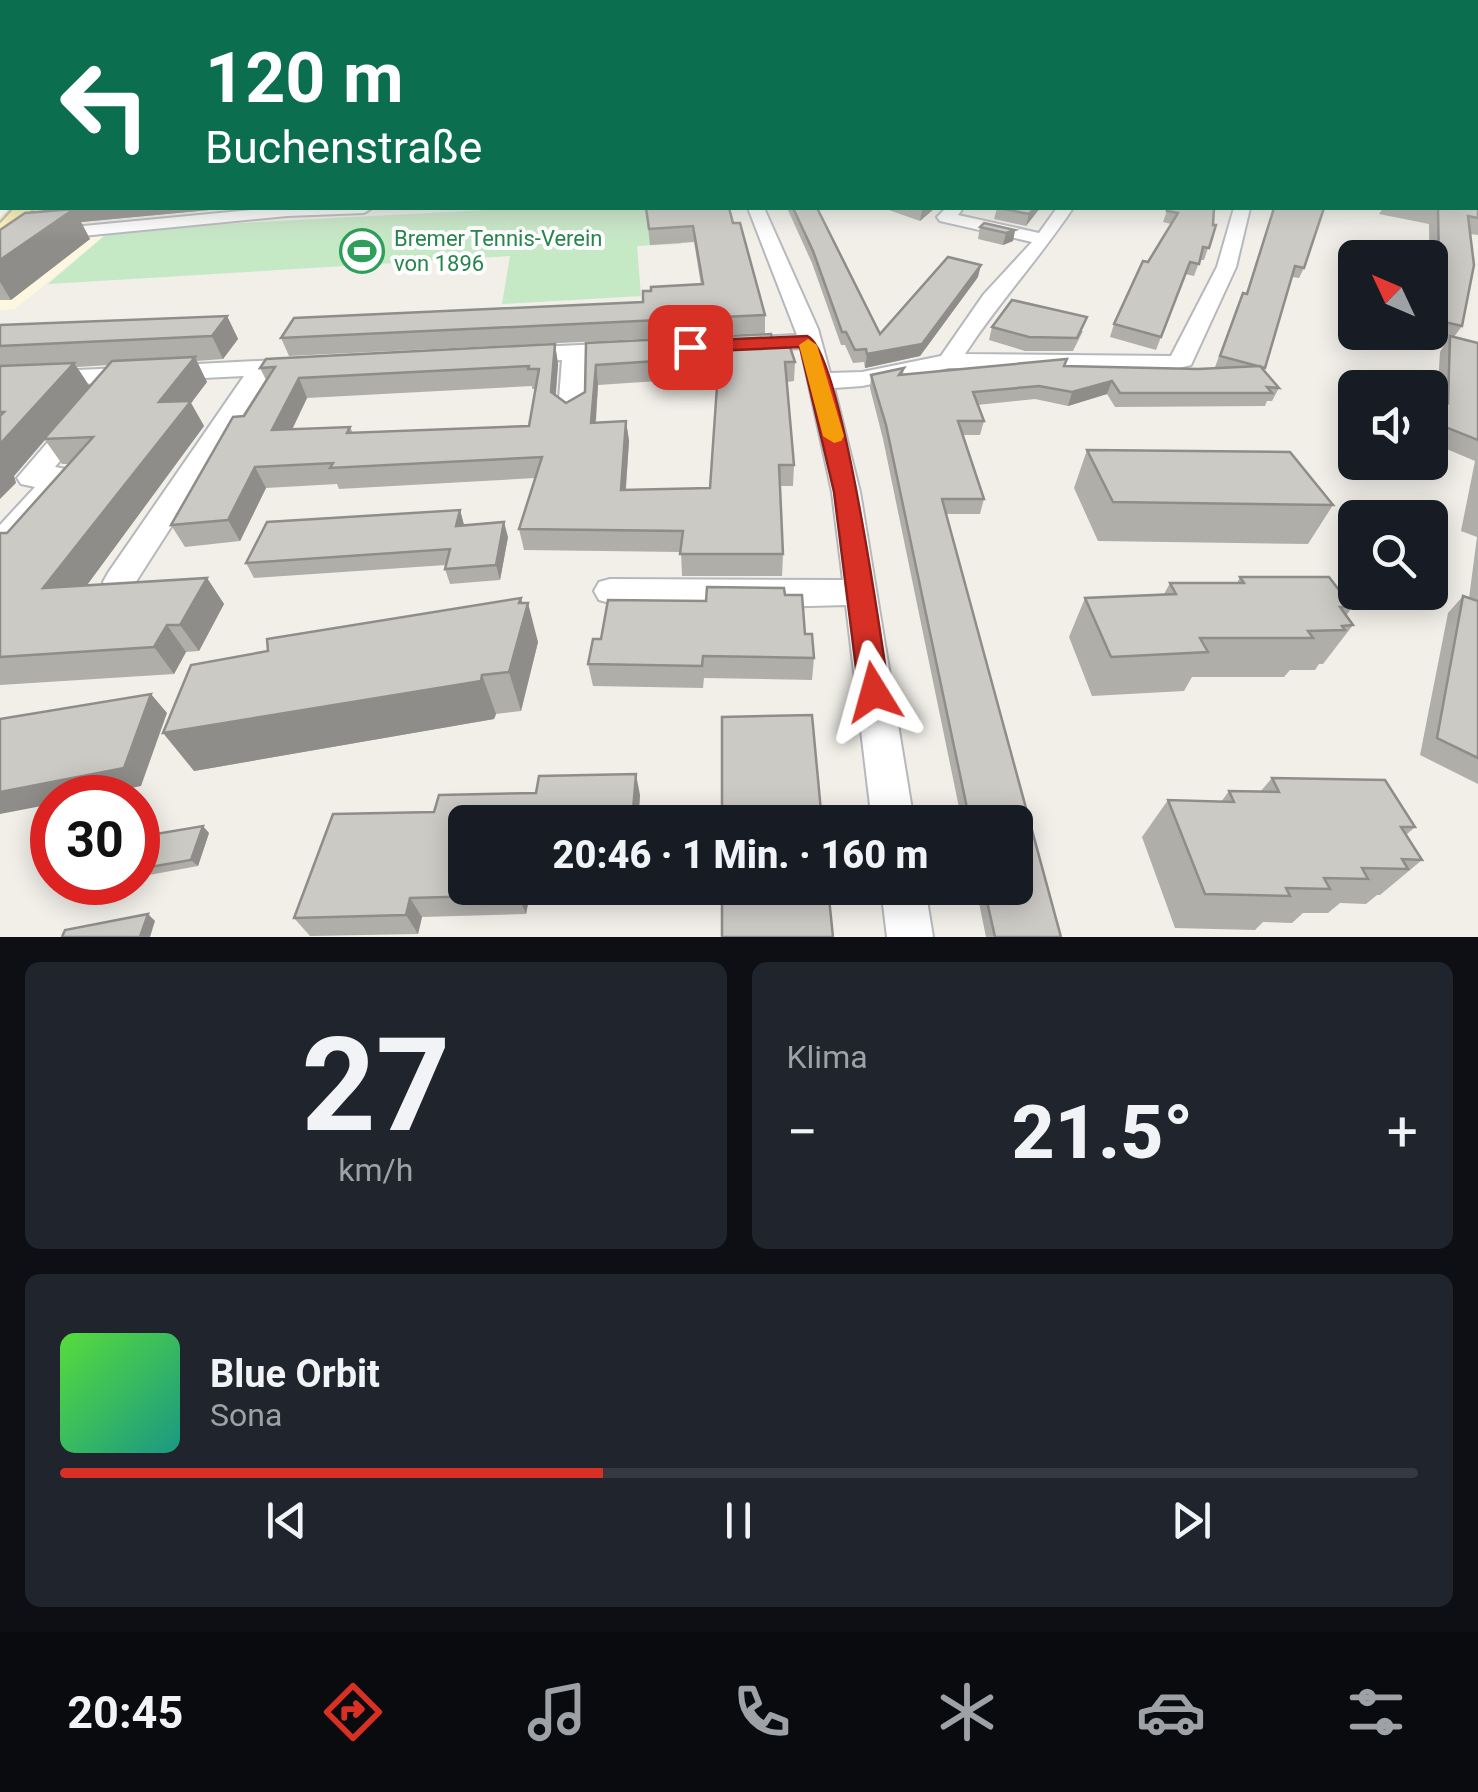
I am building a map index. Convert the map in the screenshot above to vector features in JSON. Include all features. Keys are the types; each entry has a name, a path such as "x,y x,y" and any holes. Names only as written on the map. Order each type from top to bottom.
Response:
{"main road":[{"path":"0,230 20,210"}],"street":[{"path":"0,243 313,210"},
{"path":"757,210 807,329 807,341 821,381 846,492 891,805"},
{"path":"953,210 946,216 1043,240"},
{"path":"949,361 991,298 1043,240 1064,210"},
{"path":"821,381 882,376 949,361 1171,364 1183,360 1238,242 1242,210"},
{"path":"0,243 10,248 0,256"},
{"path":"730,345 807,341"},
{"path":"496,356 652,348"},
{"path":"570,412 574,352"},
{"path":"0,381 320,365"},
{"path":"118,582 262,368"},
{"path":"0,544 60,476 31,478 118,375"},
{"path":"610,591 774,596 860,592"},
{"path":"905,905 910,937"}],"shaded area":[{"path":"111,230 15,309 0,310 0,247"}],"green space":[{"name":"Bremer Tennis-Verein von 1896","path":"485,210 724,210 681,239 681,244 637,246 641,296 502,304 510,256 48,284 111,230"}],"building":[{"path":"73,210 0,260 0,230 25,213"},
{"path":"646,210 730,210 733,223 740,223 765,315 281,338 294,318 643,302 643,291 651,291 651,287 703,284 693,226 649,229"},
{"path":"794,210 818,210 880,334 948,257 981,265 922,344 867,354 866,349 855,350 846,332 842,332"},
{"path":"1214,210 1216,225 1209,248 1203,247 1199,264 1190,262 1161,337 1114,324 1143,261 1148,262 1178,213 1167,211"},
{"path":"1273,210 1323,210 1304,268 1295,266 1265,368 1220,356 1243,293 1247,294"},
{"path":"1438,210 1478,210 1478,218 1468,216 1474,265 1462,326 1448,323 1448,240 1439,240"},
{"path":"984,223 1015,230 1006,233 980,227"},
{"path":"1012,300 1087,317 1077,338 1029,337 992,327"},
{"path":"227,316 212,336 0,346 0,325"},
{"path":"771,334 772,340 788,341 795,362 785,362 794,465 779,465 783,554 680,554 683,531 519,529 542,457 330,468 333,463 255,467 228,520 171,525 233,417 244,416 275,367 260,368 266,359 555,344 551,392 566,403 585,392 586,343","holes":["719,357 710,488 621,490 626,421 591,423 596,365","529,366 528,369 539,369 529,426 347,433 350,427 272,430 299,378"]},
{"path":"1450,336 1478,343 1478,440 1448,428"},
{"path":"195,357 159,402 191,401 43,588 207,578 180,625 167,625 154,647 0,657 0,533 7,533 93,437 44,439 112,361"},
{"path":"1067,359 1064,366 1260,366 1279,388 1267,387 1272,393 1120,393 1112,381 1072,392 1039,386 973,392 984,421 958,421 984,499 942,499 1025,805 966,805 886,425 871,375 904,368 899,375"},
{"path":"74,363 0,444 0,416 4,412 0,412 0,366"},
{"path":"1087,450 1290,452 1333,505 1113,502"},
{"path":"460,510 456,526 504,522 496,565 445,569 450,549 246,563 267,522"},
{"path":"1240,577 1329,577 1338,589 1338,610 1353,625 1342,626 1345,630 1308,631 1313,638 1200,638 1208,652 1111,657 1085,598 1176,594 1170,583 1244,583"},
{"path":"707,587 784,588 785,595 802,595 805,634 812,634 814,658 703,656 702,666 588,664 593,639 601,639 608,600 706,601"},
{"path":"1463,596 1478,601 1478,758 1437,738"},
{"path":"521,598 519,603 528,603 509,672 482,675 481,681 163,733 191,665 268,651 267,639"},
{"path":"151,694 124,768 88,775 30,775 30,786 0,792 0,719"},
{"path":"812,715 820,805 722,805 722,717"},
{"path":"636,774 633,805 448,805 448,897 410,898 406,915 294,918 333,814 434,812 439,795 536,793 539,776"},
{"path":"1272,778 1385,780 1415,827 1401,827 1422,860 1402,859 1408,869 1362,868 1368,879 1324,878 1330,889 1286,888 1290,896 1205,894 1168,800 1234,802 1229,791 1279,792"},
{"path":"203,826 191,860 160,865 160,833"},
{"path":"1033,834 1061,937 995,937 988,905 1033,905"},
{"path":"722,905 830,905 833,937 722,937"},
{"path":"148,914 140,937 62,937 65,930"}],"tram line":[{"path":"0,222 11,210"}],"slow traffic":[{"path":"808,345 834,436"}],"place":[{"name":"Bremer Tennis-Verein von 1896","path":"362,251"}],"route":[{"path":"690,347 807,341 821,381 846,492 874,692"}]}
